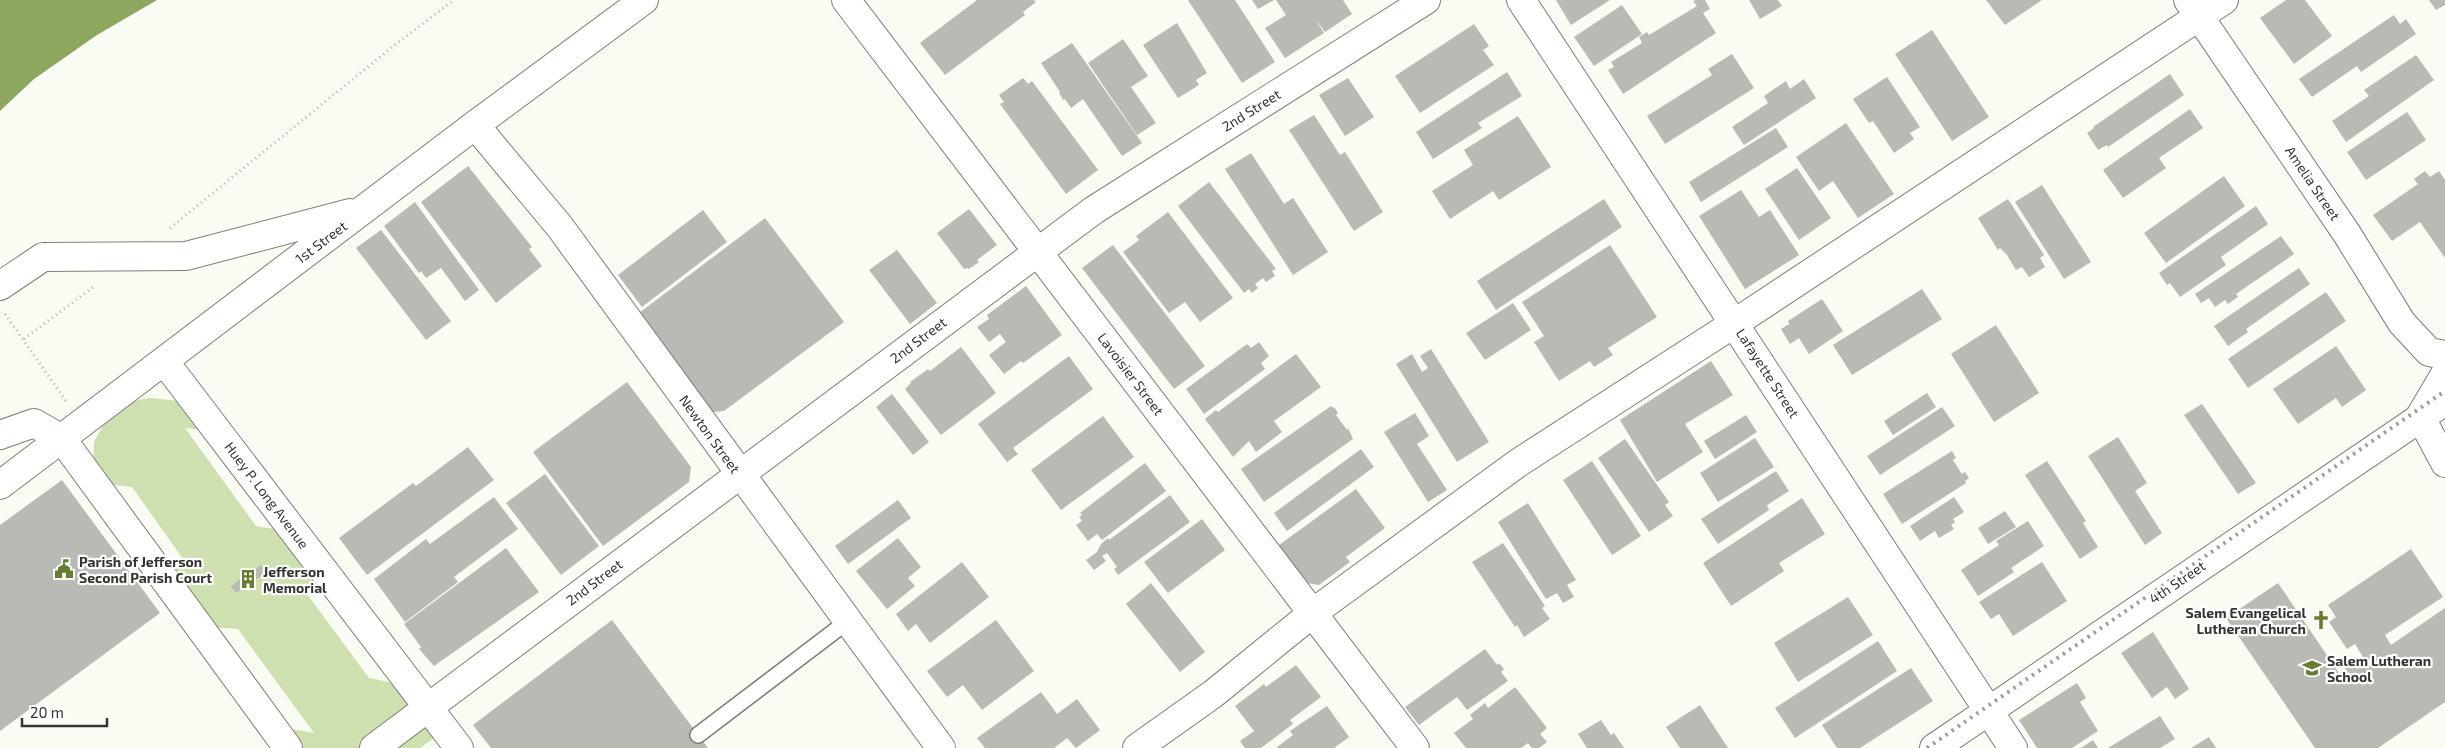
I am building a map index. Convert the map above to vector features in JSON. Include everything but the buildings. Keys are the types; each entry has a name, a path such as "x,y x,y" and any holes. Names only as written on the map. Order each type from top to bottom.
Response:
{"street":[{"name":"1st Street","path":"0,486 475,125 644,0"},
{"name":"Lavoisier Street","path":"846,0 1314,612 1415,748"},
{"name":"2nd Street","path":"374,748 1094,210 1426,0"},
{"name":"Lafayette Street","path":"1521,0 2013,748"},
{"path":"1138,748 1213,694 1314,612 1518,463 1735,323 2194,8 2224,0"},
{"name":"Amelia Street","path":"2194,8 2347,234 2402,323 2429,352 2445,355"},
{"name":"Newton Street","path":"475,125 560,227 941,748"},
{"path":"0,286 43,257 186,256 364,209"},
{"name":"Huey P. Long Avenue","path":"164,361 459,748"},
{"path":"2445,374 2420,416 2445,462"},
{"name":"4th Street","path":"1934,748 2445,400"},
{"path":"0,435 34,423 72,432 288,748"}],"lane":[{"path":"698,736 848,621"}],"path":[{"path":"168,230 396,44 454,0"},
{"path":"24,339 134,257"},
{"path":"0,307 24,339 72,432"}],"shaded area":[{"path":"0,0 157,0 97,35 34,79 0,111"},
{"path":"151,398 179,401 211,431 185,428 256,526 286,531 330,591 301,586 369,678 398,684 438,735 420,748 303,748 286,728 314,733 238,629 211,627 162,563 188,566 132,487 104,484 93,469 94,442 109,414 130,401"}],"railway":[{"path":"1927,748 2445,391"}],"place":[{"name":"Parish of Jefferson Second Parish Court","path":"64,569"},
{"name":"Jefferson Memorial","path":"248,579"},
{"name":"Salem Evangelical Lutheran Church","path":"2321,620"},
{"name":"Salem Lutheran School","path":"2312,668"}]}
